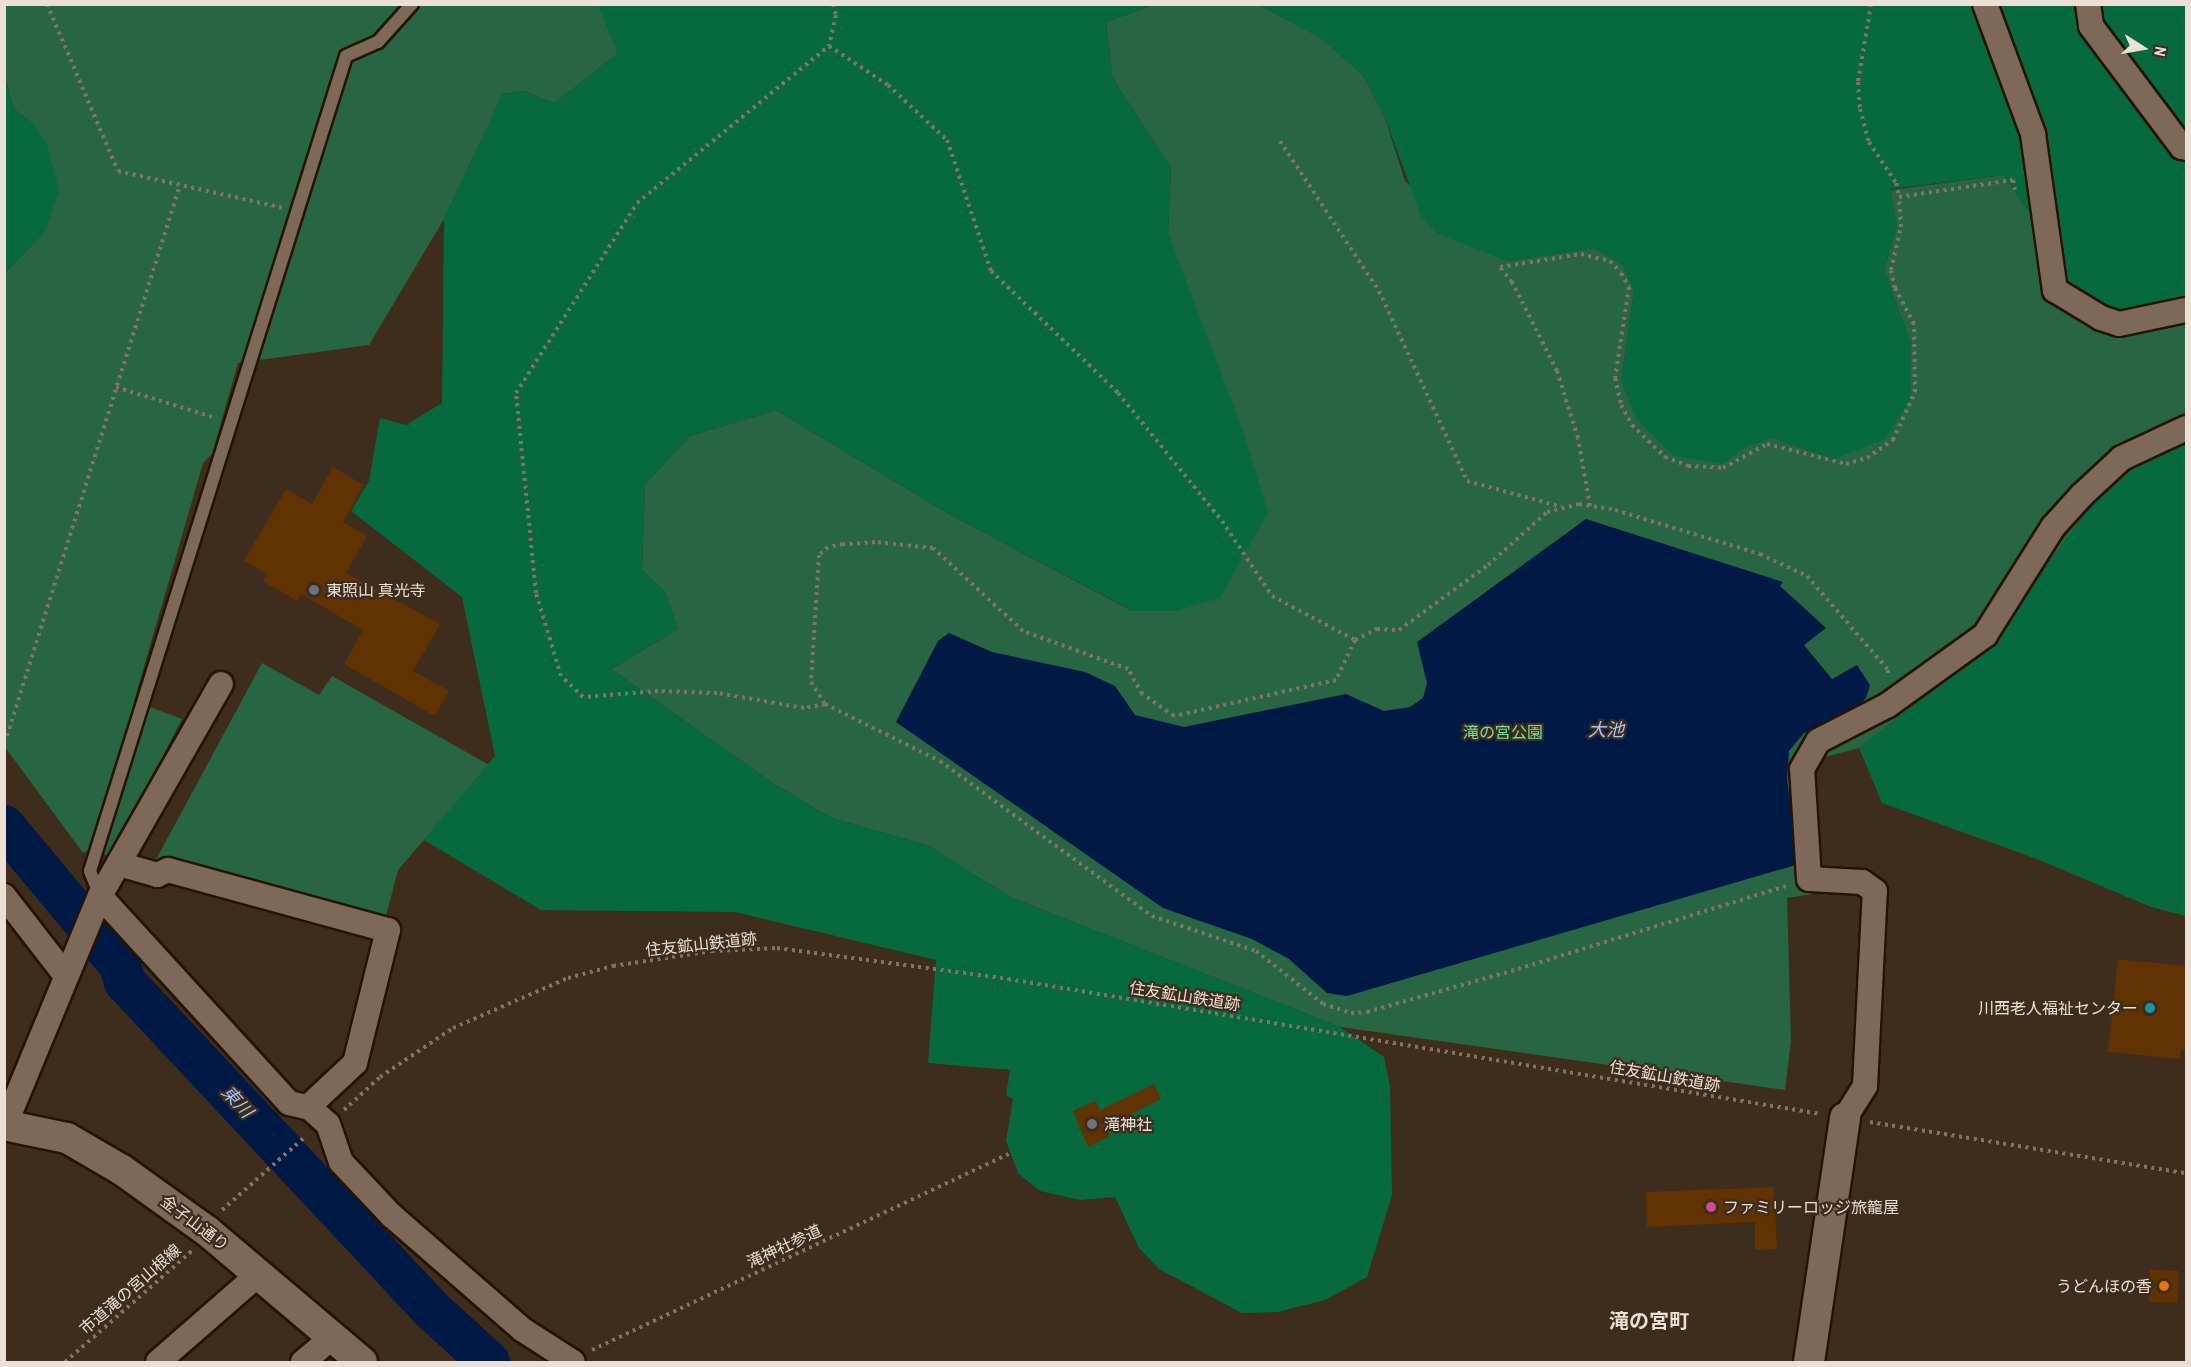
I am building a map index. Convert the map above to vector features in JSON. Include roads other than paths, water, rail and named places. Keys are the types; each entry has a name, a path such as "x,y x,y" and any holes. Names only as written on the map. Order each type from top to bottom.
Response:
{"street":[{"path":"1985,4 2033,134 2055,290 2101,318 2119,324 2187,310"},
{"path":"2088,4 2091,26 2182,147 2187,148"},
{"path":"1809,1362 1845,1118 1865,1086 1875,891 1862,882 1809,879 1802,769 1818,741 1888,705 1985,635 2053,527 2082,495 2122,458 2187,428"},
{"path":"5,1125 99,899 221,684"},
{"path":"119,864 157,875 168,870 388,930 355,1063 308,1107"},
{"path":"4,896 68,971"},
{"path":"99,899 289,1103 308,1107"},
{"path":"308,1107 341,1162 391,1215 523,1330 571,1361"},
{"name":"金子山通り","path":"5,1125 67,1138 122,1170 207,1231 362,1362"},
{"path":"158,1362 259,1274"},
{"path":"303,1362 333,1337"}],"lane":[{"path":"99,899 90,872 346,56 378,42 412,4"}],"water":[{"name":"大池","path":"1586,519 1783,582 1780,586 1826,628 1804,645 1832,679 1857,665 1870,685 1866,698 1854,710 1804,733 1789,751 1787,779 1799,864 1347,996 1327,993 1289,959 1252,939 1163,908 896,722 938,641 949,633 992,652 1085,672 1115,686 1135,715 1184,727 1346,694 1384,711 1410,707 1423,698 1427,683 1417,642"}],"waterway":[{"name":"東川","path":"4,826 120,965 125,982 432,1310 489,1362"}],"place":[{"name":"東照山 真光寺","path":"314,590"},
{"name":"川西老人福祉センター","path":"2150,1008"},
{"name":"滝神社","path":"1092,1124"},
{"name":"ファミリーロッジ旅籠屋","path":"1711,1207"},
{"name":"うどんほの香","path":"2164,1286"}],"district":[{"name":"滝の宮町","path":"1649,1320"}],"park label":[{"name":"滝の宮公園","path":"1503,732"}]}
